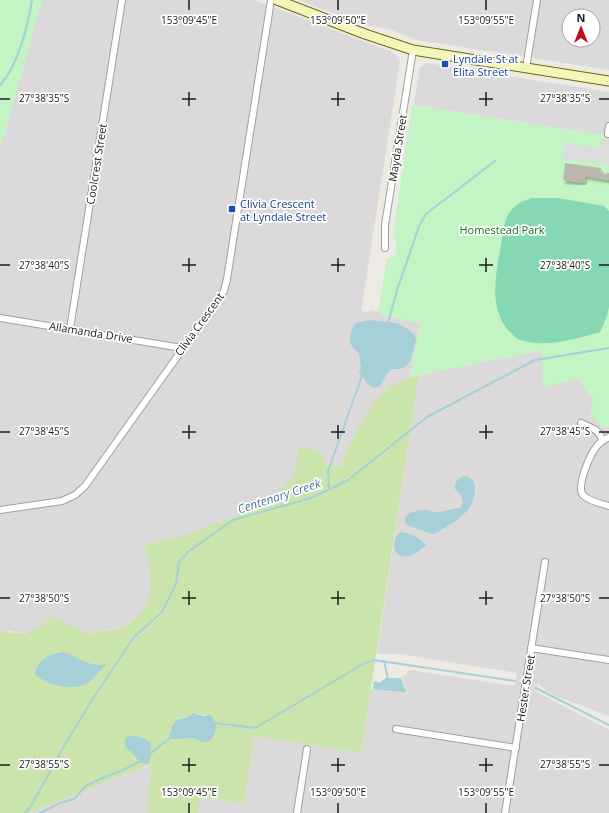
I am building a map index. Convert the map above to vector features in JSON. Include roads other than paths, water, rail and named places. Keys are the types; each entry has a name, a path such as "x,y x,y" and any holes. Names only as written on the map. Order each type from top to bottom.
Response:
{"street":[{"name":"Coolcrest Street","path":"70,329 122,0"},
{"name":"Clivia Crescent","path":"0,510 62,501 75,496 85,486 182,348 224,292 271,0"},
{"path":"277,0 365,34 413,50 609,81"},
{"path":"526,68 537,0"},
{"name":"Mayda Street","path":"385,248 385,225 413,50"},
{"path":"608,134 609,126"},
{"name":"Allamanda Drive","path":"0,318 182,348"},
{"path":"582,423 595,429 602,440"},
{"path":"609,437 602,440 590,458 581,489 583,495 587,498 609,506"},
{"name":"Hester Street","path":"506,813 545,562"},
{"path":"531,648 609,660"},
{"path":"396,729 516,748"},
{"path":"297,813 307,749"}],"water":[{"path":"369,320 397,323 415,335 416,340 410,361 405,367 400,369 392,369 388,372 379,387 374,388 368,384 359,373 361,367 359,353 352,347 350,339 351,331 356,323"},
{"path":"466,476 474,483 474,496 468,510 457,520 432,534 407,525 405,521 406,517 411,513 428,510 440,512 460,508 463,503 461,495 455,489 459,478"},
{"path":"401,532 415,537 426,545 416,553 401,556 394,548 394,542"},
{"path":"63,652 89,663 99,665 105,664 105,666 92,680 78,687 55,685 35,675 38,666 44,659 53,654"},
{"path":"386,678 401,678 407,693 373,689 374,681 380,683"},
{"path":"194,713 203,716 212,716 216,730 211,739 208,742 201,742 194,738 172,739 169,735 176,720 185,718"},
{"path":"129,736 141,737 151,743 150,760 148,764 143,764 126,748 125,740"}],"waterway":[{"path":"0,85 12,67 17,56 25,33 32,0"},
{"path":"388,323 398,287 419,226 426,214 495,161"},
{"name":"Centenary Creek","path":"25,813 31,806 64,746 94,697 134,637 162,612 176,584 179,562 189,551 233,520 311,498 347,481 427,417 535,360 609,348"},
{"path":"329,489 328,471 363,373"},
{"path":"215,723 255,728 363,664 374,660 515,681"},
{"path":"384,661 388,679"},
{"path":"536,688 609,725"},
{"path":"149,755 172,736"},
{"path":"40,813 60,803 74,799 86,786 143,760"}],"place":[{"name":"Lyndale St at Elita Street","path":"445,64"},
{"name":"Clivia Crescent at Lyndale Street","path":"232,209"}],"park label":[{"name":"Homestead Park","path":"502,229"}]}
